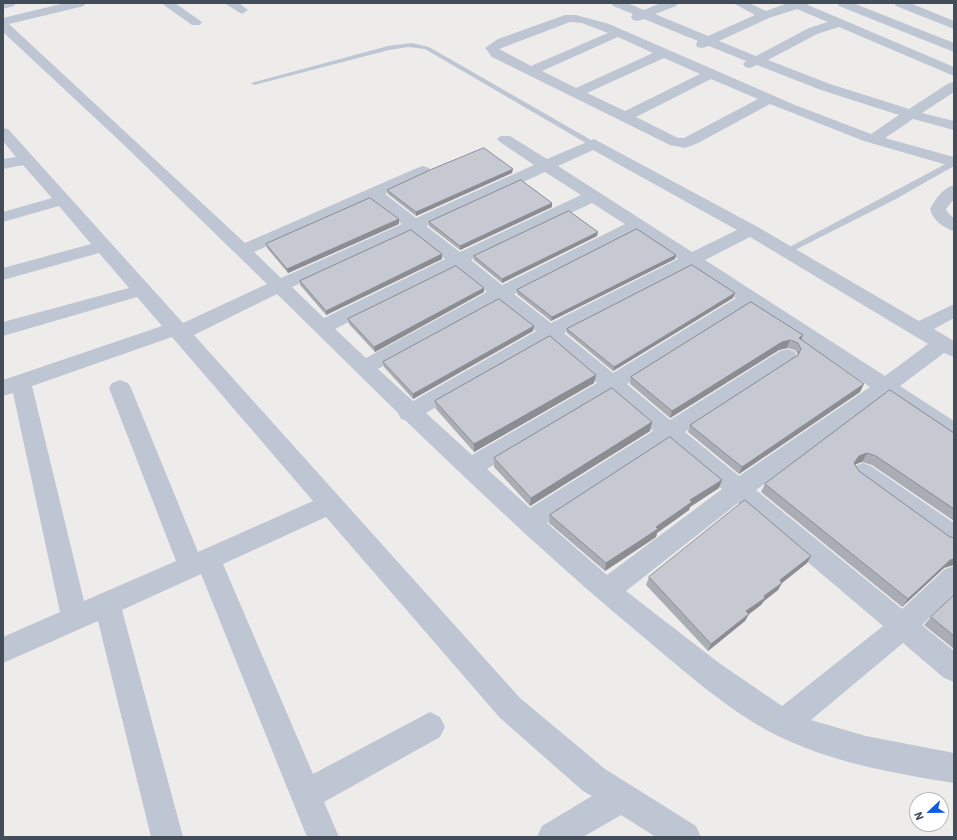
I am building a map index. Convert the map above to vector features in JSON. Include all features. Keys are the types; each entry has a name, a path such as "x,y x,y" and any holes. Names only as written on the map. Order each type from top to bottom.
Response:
{"street":[{"path":"3,5 10,3"},
{"path":"168,3 196,22"},
{"path":"230,3 242,10"},
{"path":"617,3 758,60 911,115 954,126"},
{"path":"531,71 613,31 644,14 672,3"},
{"path":"739,3 765,15"},
{"path":"843,3 954,48"},
{"path":"900,3 954,25"},
{"path":"576,93 709,41 765,15 798,4 954,72"},
{"path":"3,23 82,5"},
{"path":"770,98 685,143 675,142 497,54 492,48 503,42 569,18 578,18 613,31 841,128 954,163"},
{"path":"3,23 322,327 409,413 606,591 726,688 784,723 845,747 954,768"},
{"path":"625,117 758,60 813,31 839,23"},
{"path":"873,139 954,86"},
{"path":"3,132 179,330 510,708 594,780 684,837"},
{"path":"505,139 954,432"},
{"path":"75,618 12,385 179,330 594,144 750,230 948,347 885,387 739,489 606,591"},
{"path":"3,164 27,159"},
{"path":"242,251 423,171"},
{"path":"954,190 942,202 938,209 940,214 954,226"},
{"path":"373,193 413,226 550,332 954,669"},
{"path":"322,327 457,260 593,196"},
{"path":"3,217 63,200"},
{"path":"364,368 500,293 637,224"},
{"path":"409,413 550,332 692,261 750,230"},
{"path":"3,274 103,246"},
{"path":"3,329 142,290"},
{"path":"469,468 612,384 749,298"},
{"path":"919,329 954,310"},
{"path":"528,522 787,356"},
{"path":"120,388 306,795 323,837"},
{"path":"863,472 954,537"},
{"path":"3,650 331,504"},
{"path":"784,723 903,626 954,577"},
{"path":"107,604 167,837"},
{"path":"306,795 430,727"},
{"path":"553,837 621,797"}],"lane":[{"path":"254,83 404,44 417,45 427,48 594,144"},
{"path":"786,251 891,198 954,163"}],"building":[{"path":"484,148 513,169 416,212 387,190 430,170"},
{"path":"521,180 552,203 460,246 429,222"},
{"path":"370,198 399,219 287,269 266,244"},
{"path":"569,211 598,232 502,279 474,256"},
{"path":"637,229 676,255 552,317 517,290"},
{"path":"411,230 442,254 326,311 300,281"},
{"path":"692,265 735,293 614,367 567,329"},
{"path":"456,266 484,288 374,347 348,319"},
{"path":"499,299 534,326 413,394 383,362"},
{"path":"751,302 803,335 799,338 864,384 742,467 690,425 798,355 801,349 798,343 790,340 782,342 672,411 631,377"},
{"path":"550,336 596,375 474,444 435,401"},
{"path":"612,388 652,422 531,498 494,458"},
{"path":"890,390 954,433 954,509 876,456 867,453 859,456 854,463 859,471 950,537 954,538 954,559 950,560 908,599 765,484"},
{"path":"670,437 722,480 690,500 692,502 656,527 658,529 606,563 550,515"},
{"path":"745,500 811,556 780,580 782,583 764,596 765,598 746,611 749,614 711,644 649,577"},
{"path":"954,595 954,636 931,617"}]}
